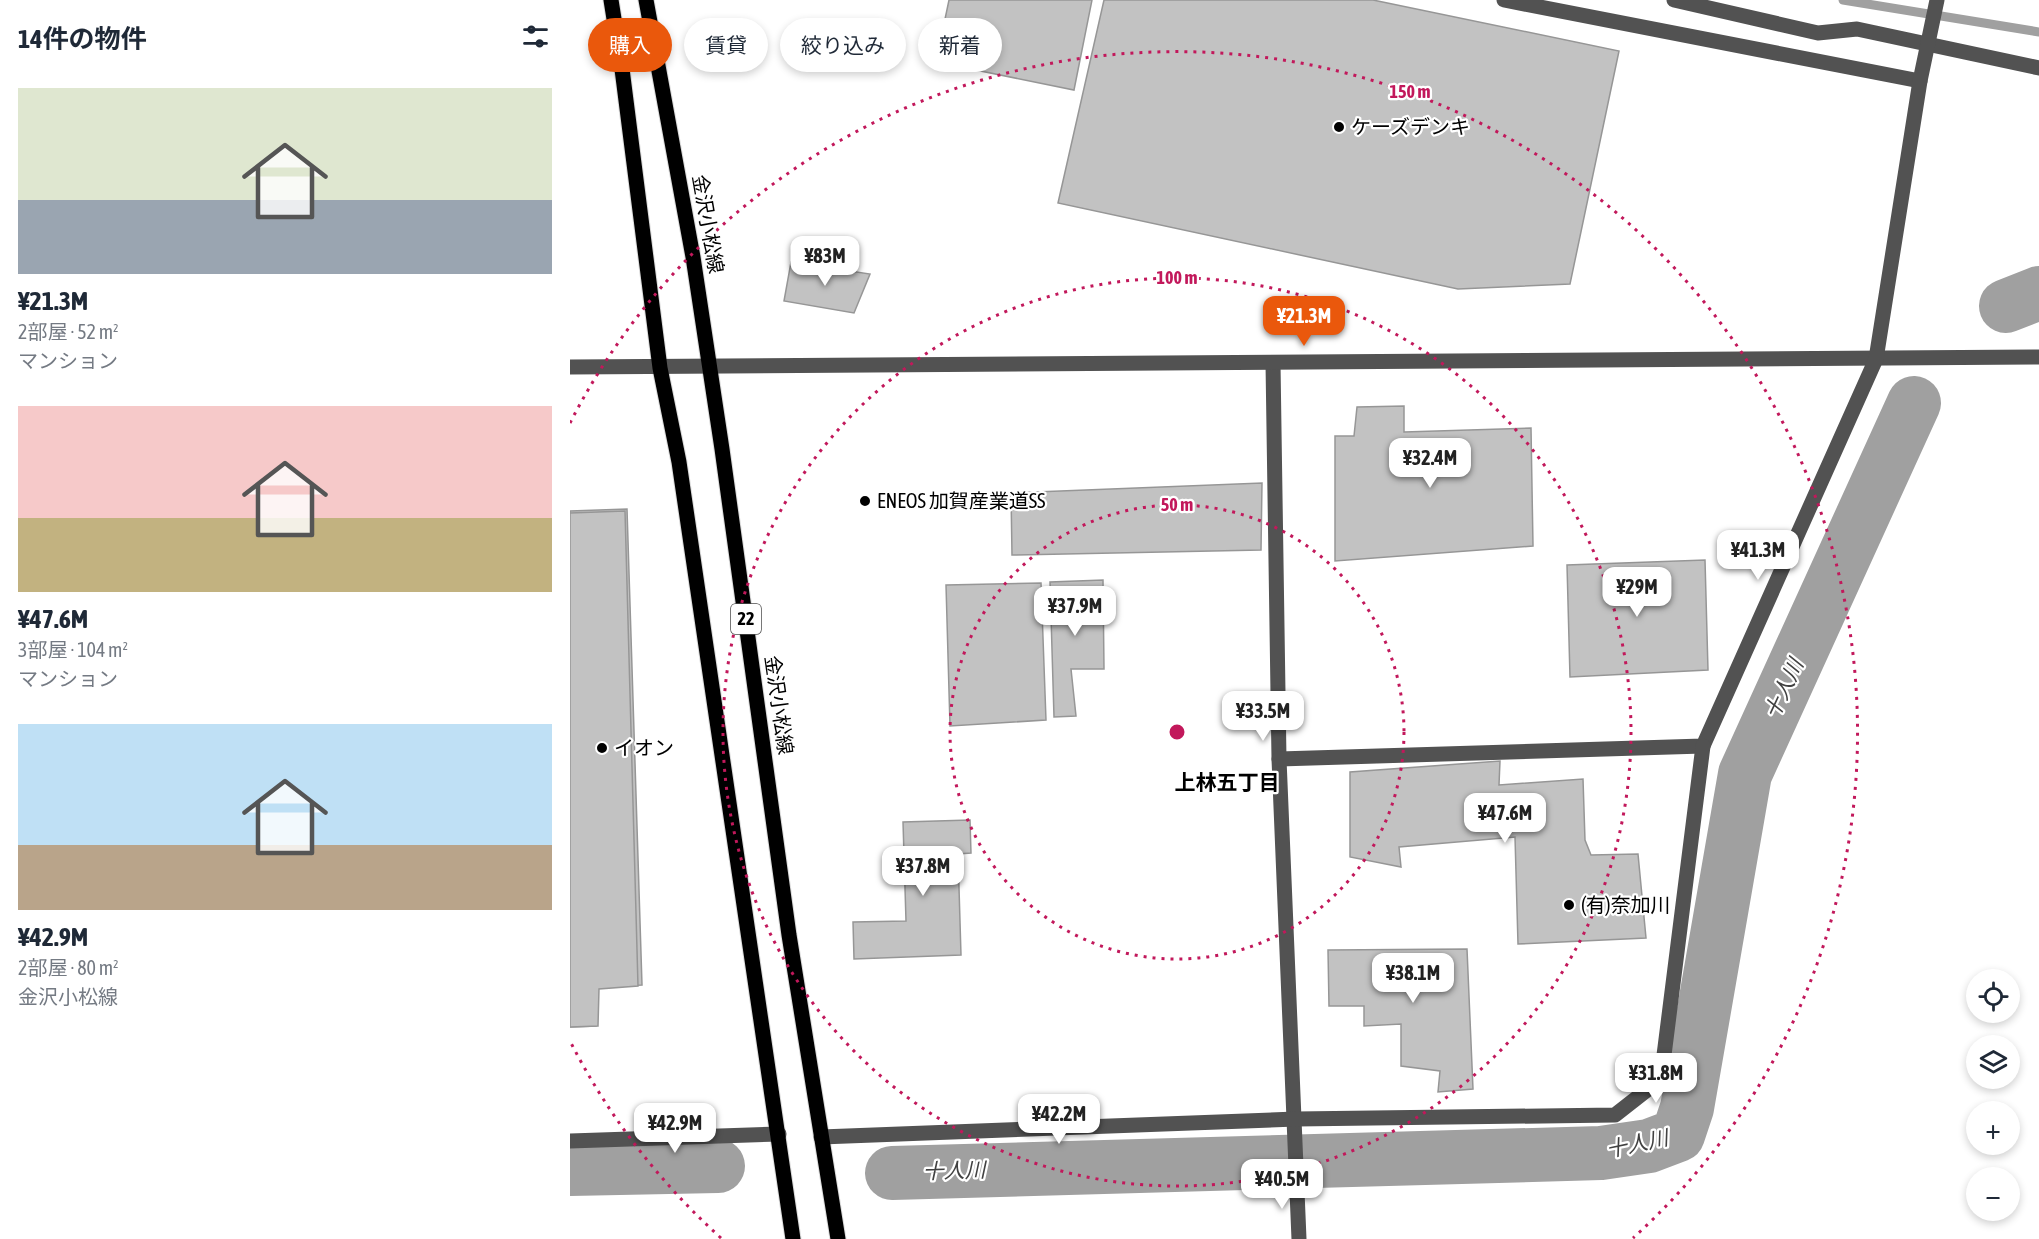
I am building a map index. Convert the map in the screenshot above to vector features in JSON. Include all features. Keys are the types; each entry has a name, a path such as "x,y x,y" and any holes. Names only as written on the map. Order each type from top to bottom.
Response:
{"main road":[{"name":"22","path":"611,0 660,368 679,462 793,1239"},
{"name":"金沢小松線","path":"646,0 693,256 789,935 838,1239"}],"street":[{"path":"1504,0 1920,81"},
{"path":"1674,0 1818,33 1857,29 1931,40 2039,68"},
{"path":"821,1137 1296,1119 1615,1115 1661,1079 1702,746 1875,359 1920,81 1931,40 1937,0"},
{"path":"570,367 2039,357"},
{"path":"1273,363 1280,759 1299,1239"},
{"path":"1280,759 1702,746"},
{"path":"570,1141 779,1134"}],"building":[{"path":"949,0 1092,0 1074,90 985,72 1002,72 1002,18 945,18"},
{"name":"ケーズデンキ","path":"1104,0 1373,0 1619,51 1570,284 1458,289 1058,203"},
{"path":"791,262 870,274 854,313 784,301"},
{"path":"1404,406 1404,432 1531,428 1533,546 1335,561 1335,436 1354,436 1357,407"},
{"path":"1262,483 1261,550 1012,555 1011,493"},
{"name":"イオン","path":"627,509 642,985 598,987 596,1026 570,1027 570,511"},
{"name":"イオン","path":"625,511 638,986 599,989 598,1026 570,1027 570,513"},
{"path":"1705,560 1708,670 1570,677 1567,565"},
{"path":"1103,580 1104,669 1071,669 1076,716 1054,717 1050,582"},
{"path":"1041,583 1046,720 950,726 946,585"},
{"path":"1500,761 1499,785 1583,779 1585,840 1591,855 1638,854 1646,938 1518,944 1515,837 1399,847 1401,867 1350,857 1350,772"},
{"path":"970,820 971,853 958,854 961,955 854,959 853,922 906,921 903,822"},
{"path":"1467,949 1473,1089 1438,1092 1440,1071 1401,1066 1401,1024 1364,1026 1364,1006 1329,1006 1328,950"}],"waterway":[{"path":"1843,0 2039,32"},
{"name":"十人川","path":"2006,306 2039,293"},
{"name":"十人川","path":"892,1173 1601,1153 1649,1146 1678,1135 1687,1108 1745,774 1914,403"},
{"name":"十人川","path":"570,1169 718,1166"}],"place":[{"name":"ケーズデンキ","path":"1339,127"},
{"name":"ENEOS 加賀産業道SS","path":"865,501"},
{"name":"イオン","path":"602,748"},
{"name":"(有)奈加川","path":"1569,905"}],"district":[{"name":"上林五丁目","path":"1227,783"}]}
